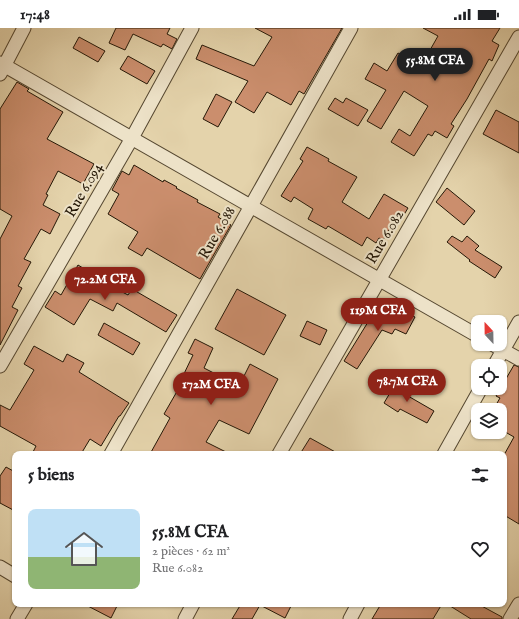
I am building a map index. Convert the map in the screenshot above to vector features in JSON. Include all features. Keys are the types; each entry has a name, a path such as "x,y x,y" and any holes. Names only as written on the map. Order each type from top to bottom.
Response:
{"street":[{"path":"24,28 2,68 132,138 471,332"},
{"name":"Rue 6.094","path":"0,366 132,138 192,28"},
{"name":"Rue 6.088","path":"113,451 350,28"},
{"name":"Rue 6.082","path":"281,451 519,37"},
{"path":"507,336 519,322"},
{"path":"505,351 519,359"},
{"path":"446,451 477,395"},
{"path":"0,568 12,574"},
{"path":"510,619 519,604"},
{"path":"17,619 24,607"},
{"path":"184,619 191,607"},
{"path":"350,619 356,607"}],"building":[{"path":"116,28 170,28 167,34 177,39 172,49 163,44 161,47 133,34 125,50 109,43"},
{"path":"255,28 342,28 304,94 299,91 291,105 267,92 254,113 235,102 248,81 196,59 202,45 254,66 272,37"},
{"path":"423,28 500,28 492,41 499,45 492,61 489,59 451,124 454,126 447,138 435,131 432,136 428,134 414,156 391,142 399,129 410,136 428,106 404,91 381,129 367,121 386,90 365,79 374,63 387,71 398,53 421,66 438,36"},
{"path":"79,37 105,51 98,62 73,48"},
{"path":"128,56 155,71 147,84 120,69"},
{"path":"17,82 29,89 27,91 63,112 47,139 94,164 83,184 58,171 46,194 48,195 43,205 60,214 50,234 41,229 24,259 31,262 18,286 22,288 12,307 18,310 0,345 0,239 12,216 0,209 0,109"},
{"path":"216,94 232,102 218,127 203,119"},
{"path":"335,98 343,103 346,98 368,110 358,126 328,109"},
{"path":"496,110 519,122 519,153 483,134"},
{"path":"307,147 329,159 328,161 357,177 342,202 369,219 384,194 408,208 399,223 395,220 383,240 379,238 376,243 367,237 362,246 328,226 326,229 308,219 313,209 294,197 291,202 281,196 303,161 300,159"},
{"path":"134,165 163,182 164,180 177,187 176,188 198,200 197,202 220,214 218,217 231,225 200,279 147,248 142,256 128,248 138,232 108,214 119,194 112,190 122,171 129,175"},
{"path":"447,188 475,211 464,225 436,202"},
{"path":"452,236 462,242 467,236 479,246 475,250 502,267 495,278 469,261 470,260 447,242"},
{"path":"78,265 91,273 90,275 128,295 132,289 177,315 166,332 117,303 113,311 90,299 74,325 45,307 55,291 61,295"},
{"path":"237,289 286,315 264,355 215,329"},
{"path":"382,306 403,314 404,312 415,317 406,334 395,329 392,334 382,330 357,369 344,361 376,309 379,311"},
{"path":"307,321 327,330 320,345 300,336"},
{"path":"104,323 140,343 133,355 98,335"},
{"path":"195,339 213,348 204,368 239,386 250,364 278,379 249,434 219,420 206,442 224,451 152,451 170,418 164,414 183,381 181,380 193,355 188,353"},
{"path":"34,346 63,362 67,354 84,363 79,372 129,403 119,416 101,446 90,439 83,451 34,451 36,446 0,426 0,405 10,410 34,370 24,364"},
{"path":"514,365 519,367 519,524 507,517 506,451 514,437 507,433 507,403 497,403 500,398 497,395 507,395 507,377"},
{"path":"397,381 411,390 408,396 434,411 427,423 400,409 398,412 384,403"},
{"path":"310,438 334,451 302,451"},
{"path":"6,467 12,470 12,509 0,503 0,476"},
{"path":"90,607 116,607 111,618"},
{"path":"239,607 259,607 252,619 232,619"},
{"path":"264,607 290,607 285,618"},
{"path":"379,607 440,607 433,619 372,619"},
{"path":"452,607 484,607 502,617 502,619 471,619"}]}
